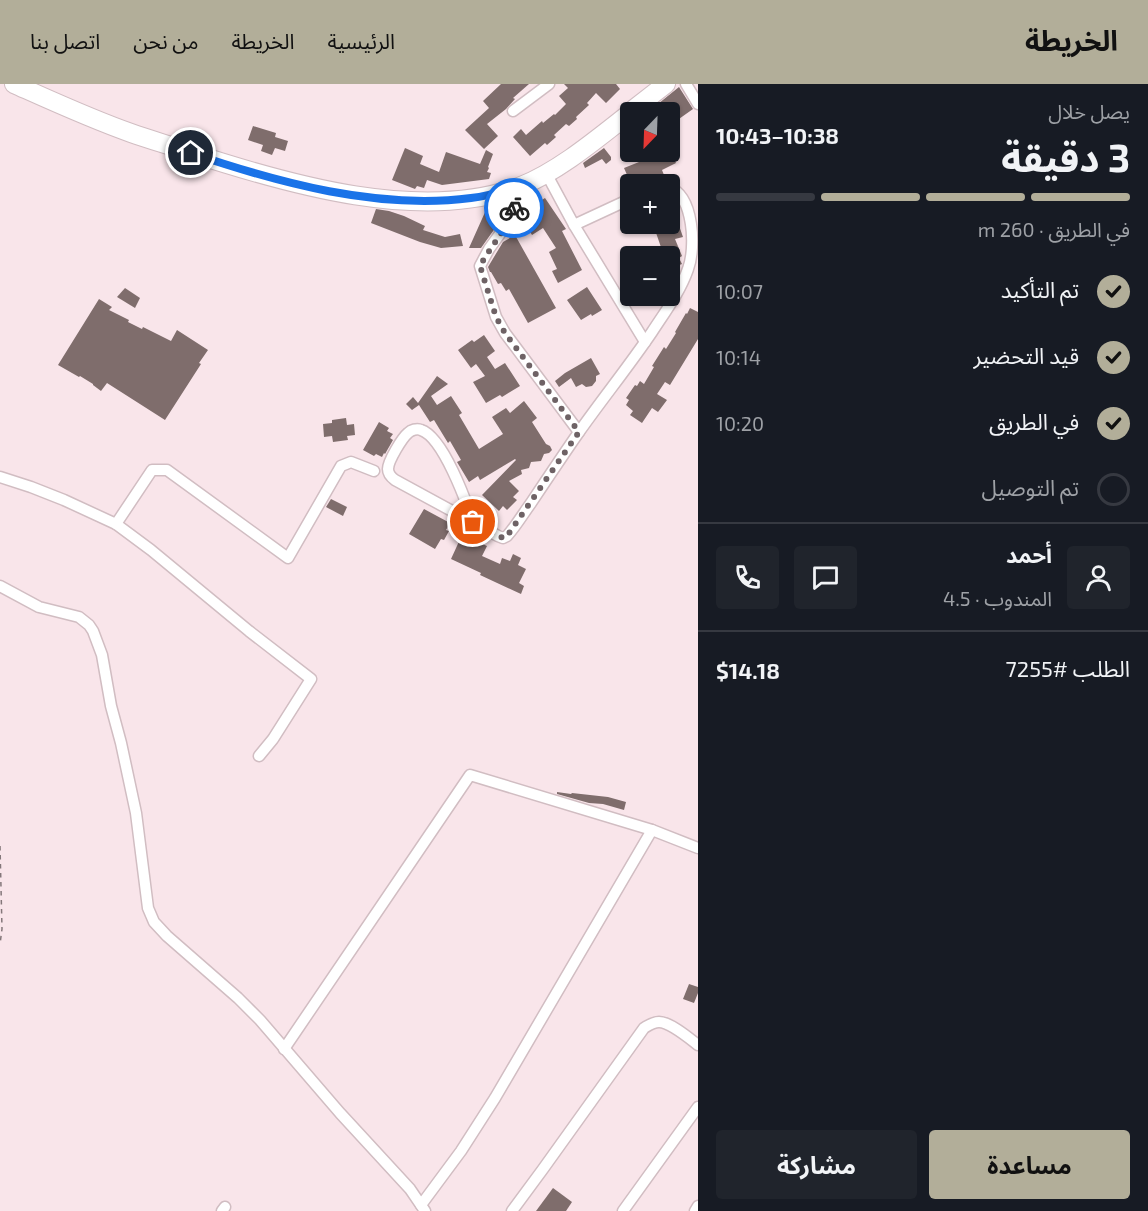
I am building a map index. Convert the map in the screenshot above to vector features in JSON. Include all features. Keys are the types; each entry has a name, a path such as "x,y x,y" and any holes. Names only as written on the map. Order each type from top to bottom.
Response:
{"main road":[{"path":"14,84 131,133 237,168 328,191 385,199 431,201 473,198 521,186 546,173 620,121"},
{"path":"644,102 666,84"}],"street":[{"path":"513,111 549,84"},
{"path":"686,84 698,104"},
{"path":"546,173 574,225 645,342"},
{"path":"521,186 510,220 480,266 496,317 505,333 579,432"},
{"path":"473,522 459,483 438,445 424,431 418,429 408,432 389,462 388,473 395,480 500,537 505,538 645,342 682,283 689,267 692,230 688,211 680,195"},
{"path":"574,225 620,204"},
{"path":"116,524 152,470 167,470 288,558 341,466 351,462 374,471"},
{"path":"0,477 64,500 116,524 311,679 273,739 259,756"},
{"path":"0,586 39,607 79,618 93,631 102,655 111,706 136,813 147,900 151,915 158,927 260,1020 410,1189 423,1208 495,1098 652,830"},
{"path":"284,1048 470,775 652,830 698,848"},
{"path":"512,1211 644,1028 661,1022 679,1031 698,1045"},
{"path":"623,1211 698,1107"},
{"path":"695,1211 698,1206"}],"path":[{"path":"0,846 2,929 0,944"}],"building":[{"path":"501,84 529,84 513,98 515,99 506,109 487,124 498,136 484,149 465,130 489,108 483,101"},
{"path":"564,84 616,84 620,89 606,103 596,93 587,103 589,105 576,117 577,119 569,126 566,124 547,145 545,143 530,156 513,137 521,129 526,135 542,121 543,123 555,115 566,104 559,96 568,88"},
{"path":"679,87 693,109 680,118 680,102 660,102"},
{"path":"253,126 276,133 275,137 288,141 285,151 275,148 272,155 261,151 263,145 248,140"},
{"path":"405,148 423,156 420,164 439,172 446,152 480,164 486,150 493,154 487,172 491,173 489,179 442,185 427,180 424,188 417,186 415,189 392,180"},
{"path":"604,148 611,160 606,164 602,159 585,168 583,163"},
{"path":"639,162 676,163 662,170 664,174 627,174 624,168"},
{"path":"545,198 566,229 562,231 582,270 558,283 552,271 557,269 549,252 556,248 543,228 532,235 529,230 522,236 515,226 519,215"},
{"path":"507,206 503,217 481,248 469,248 486,210"},
{"path":"376,209 404,216 425,226 423,230 445,237 460,234 463,246 441,248 371,223"},
{"path":"680,228 683,237 675,239 678,246 661,246 656,234 680,234"},
{"path":"515,235 556,308 528,323 509,289 506,291 501,283 498,284 488,267 503,242"},
{"path":"587,287 602,310 581,320 567,300"},
{"path":"125,288 140,298 135,308 117,297"},
{"path":"99,299 112,307 109,310 142,329 143,327 171,341 177,330 208,350 165,420 107,383 101,391 80,376 58,365"},
{"path":"690,308 698,312 698,339 670,385 665,382 657,394 667,400 658,412 652,408 642,423 630,415 633,411 626,405 629,400 626,398 640,381 644,384 654,367 652,366 664,347 666,349"},
{"path":"484,335 495,351 487,357 495,369 505,363 520,386 486,403 473,382 485,376 476,364 471,368 458,350"},
{"path":"591,358 600,374 596,376 596,381 592,386 586,387 582,384 576,387 571,378 559,387 555,381"},
{"path":"437,376 448,384 431,396 437,405 451,396 462,413 459,415 479,449 503,434 492,417 506,408 510,413 524,401 537,418 532,422 552,450 544,454 541,461 531,462 529,468 521,470 522,474 509,481 519,491 513,497 517,500 507,510 503,506 499,511 482,495 516,460 480,480 478,476 469,482 457,462 461,460 434,420 430,422 419,405 412,410 406,404 413,397 418,403"},
{"path":"346,418 347,425 354,424 355,435 347,436 348,440 333,442 332,436 324,437 323,424"},
{"path":"379,422 389,428 387,431 393,434 390,438 393,440 382,457 376,454 374,456 363,450"},
{"path":"331,499 347,507 343,516 326,507"},
{"path":"424,509 450,523 444,540 441,539 435,549 409,534"},
{"path":"462,535 487,546 482,556 500,564 502,558 510,561 513,554 521,558 518,565 526,569 519,583 524,586 521,594 451,559"},
{"path":"557,792 608,797 626,802 624,810 589,803 557,794"},
{"path":"689,984 698,987 694,1003 683,999"},
{"path":"553,1188 572,1202 566,1211 536,1211"}],"way so far":[{"path":"473,522 505,538 579,432 505,333 490,302 480,266 510,220 514,208"}],"route":[{"path":"191,153 292,183 385,199 431,201 473,198 521,186 514,208"}]}
